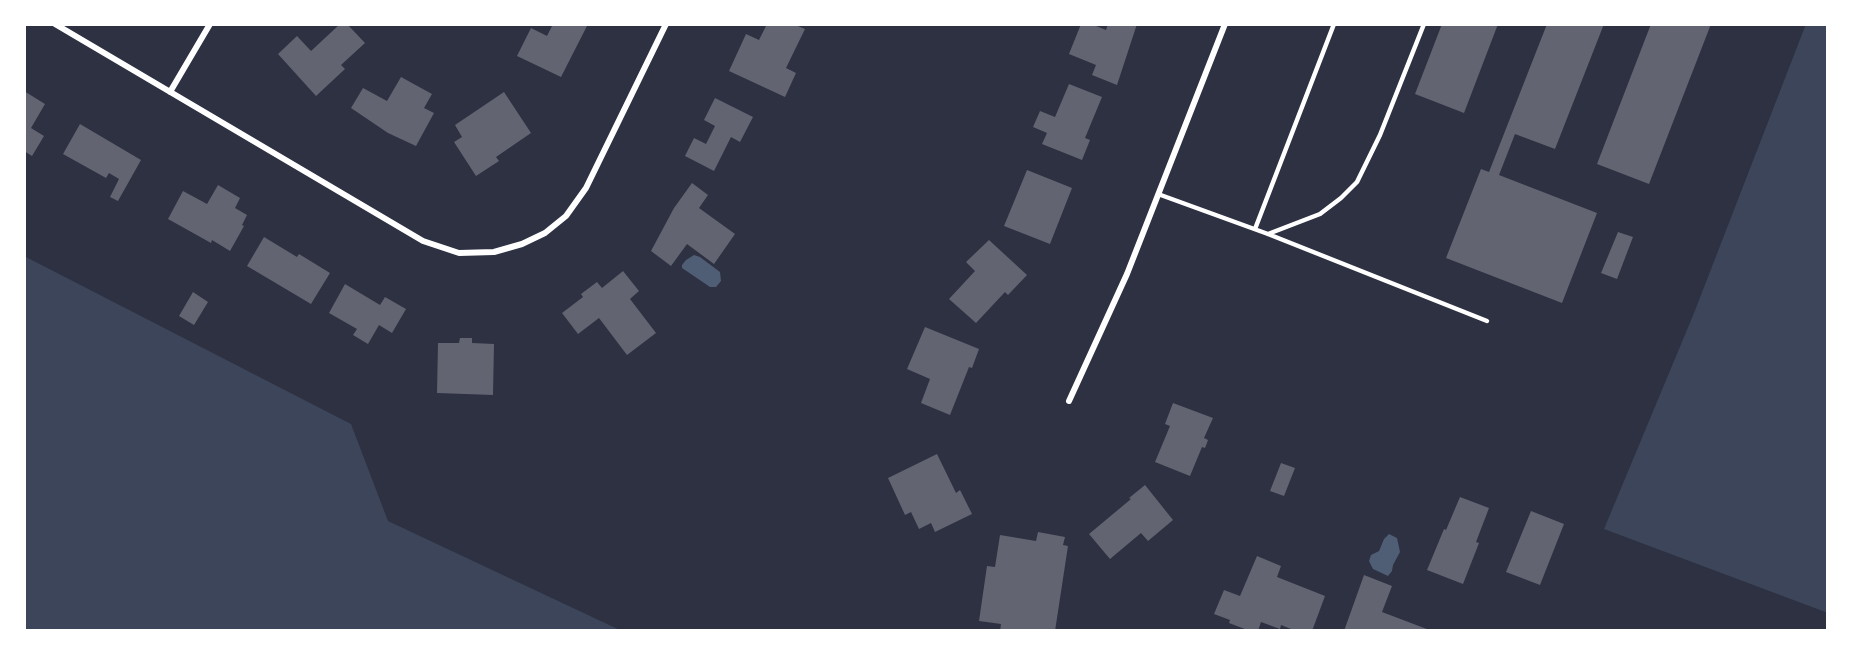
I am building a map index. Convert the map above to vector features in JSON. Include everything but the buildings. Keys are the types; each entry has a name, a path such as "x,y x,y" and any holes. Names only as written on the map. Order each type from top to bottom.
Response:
{"street":[{"path":"55,24 423,242 459,253 494,252 522,244 545,232 566,216 586,188 666,24"},
{"path":"170,92 210,24"},
{"path":"1069,401 1127,274 1225,24"}],"lane":[{"path":"1255,229 1334,24"},
{"path":"1268,234 1320,214 1357,182 1380,135 1424,24"},
{"path":"1158,194 1268,234 1487,321"}],"shaded area":[{"path":"1806,24 1828,24 1828,613 1604,529 1694,313"},
{"path":"694,255 720,272 721,281 716,287 710,287 682,268 686,260"},
{"path":"24,256 351,424 388,521 622,631 24,631"},
{"path":"1389,534 1397,538 1400,552 1388,576 1373,569 1369,561 1371,555 1379,551"}]}
